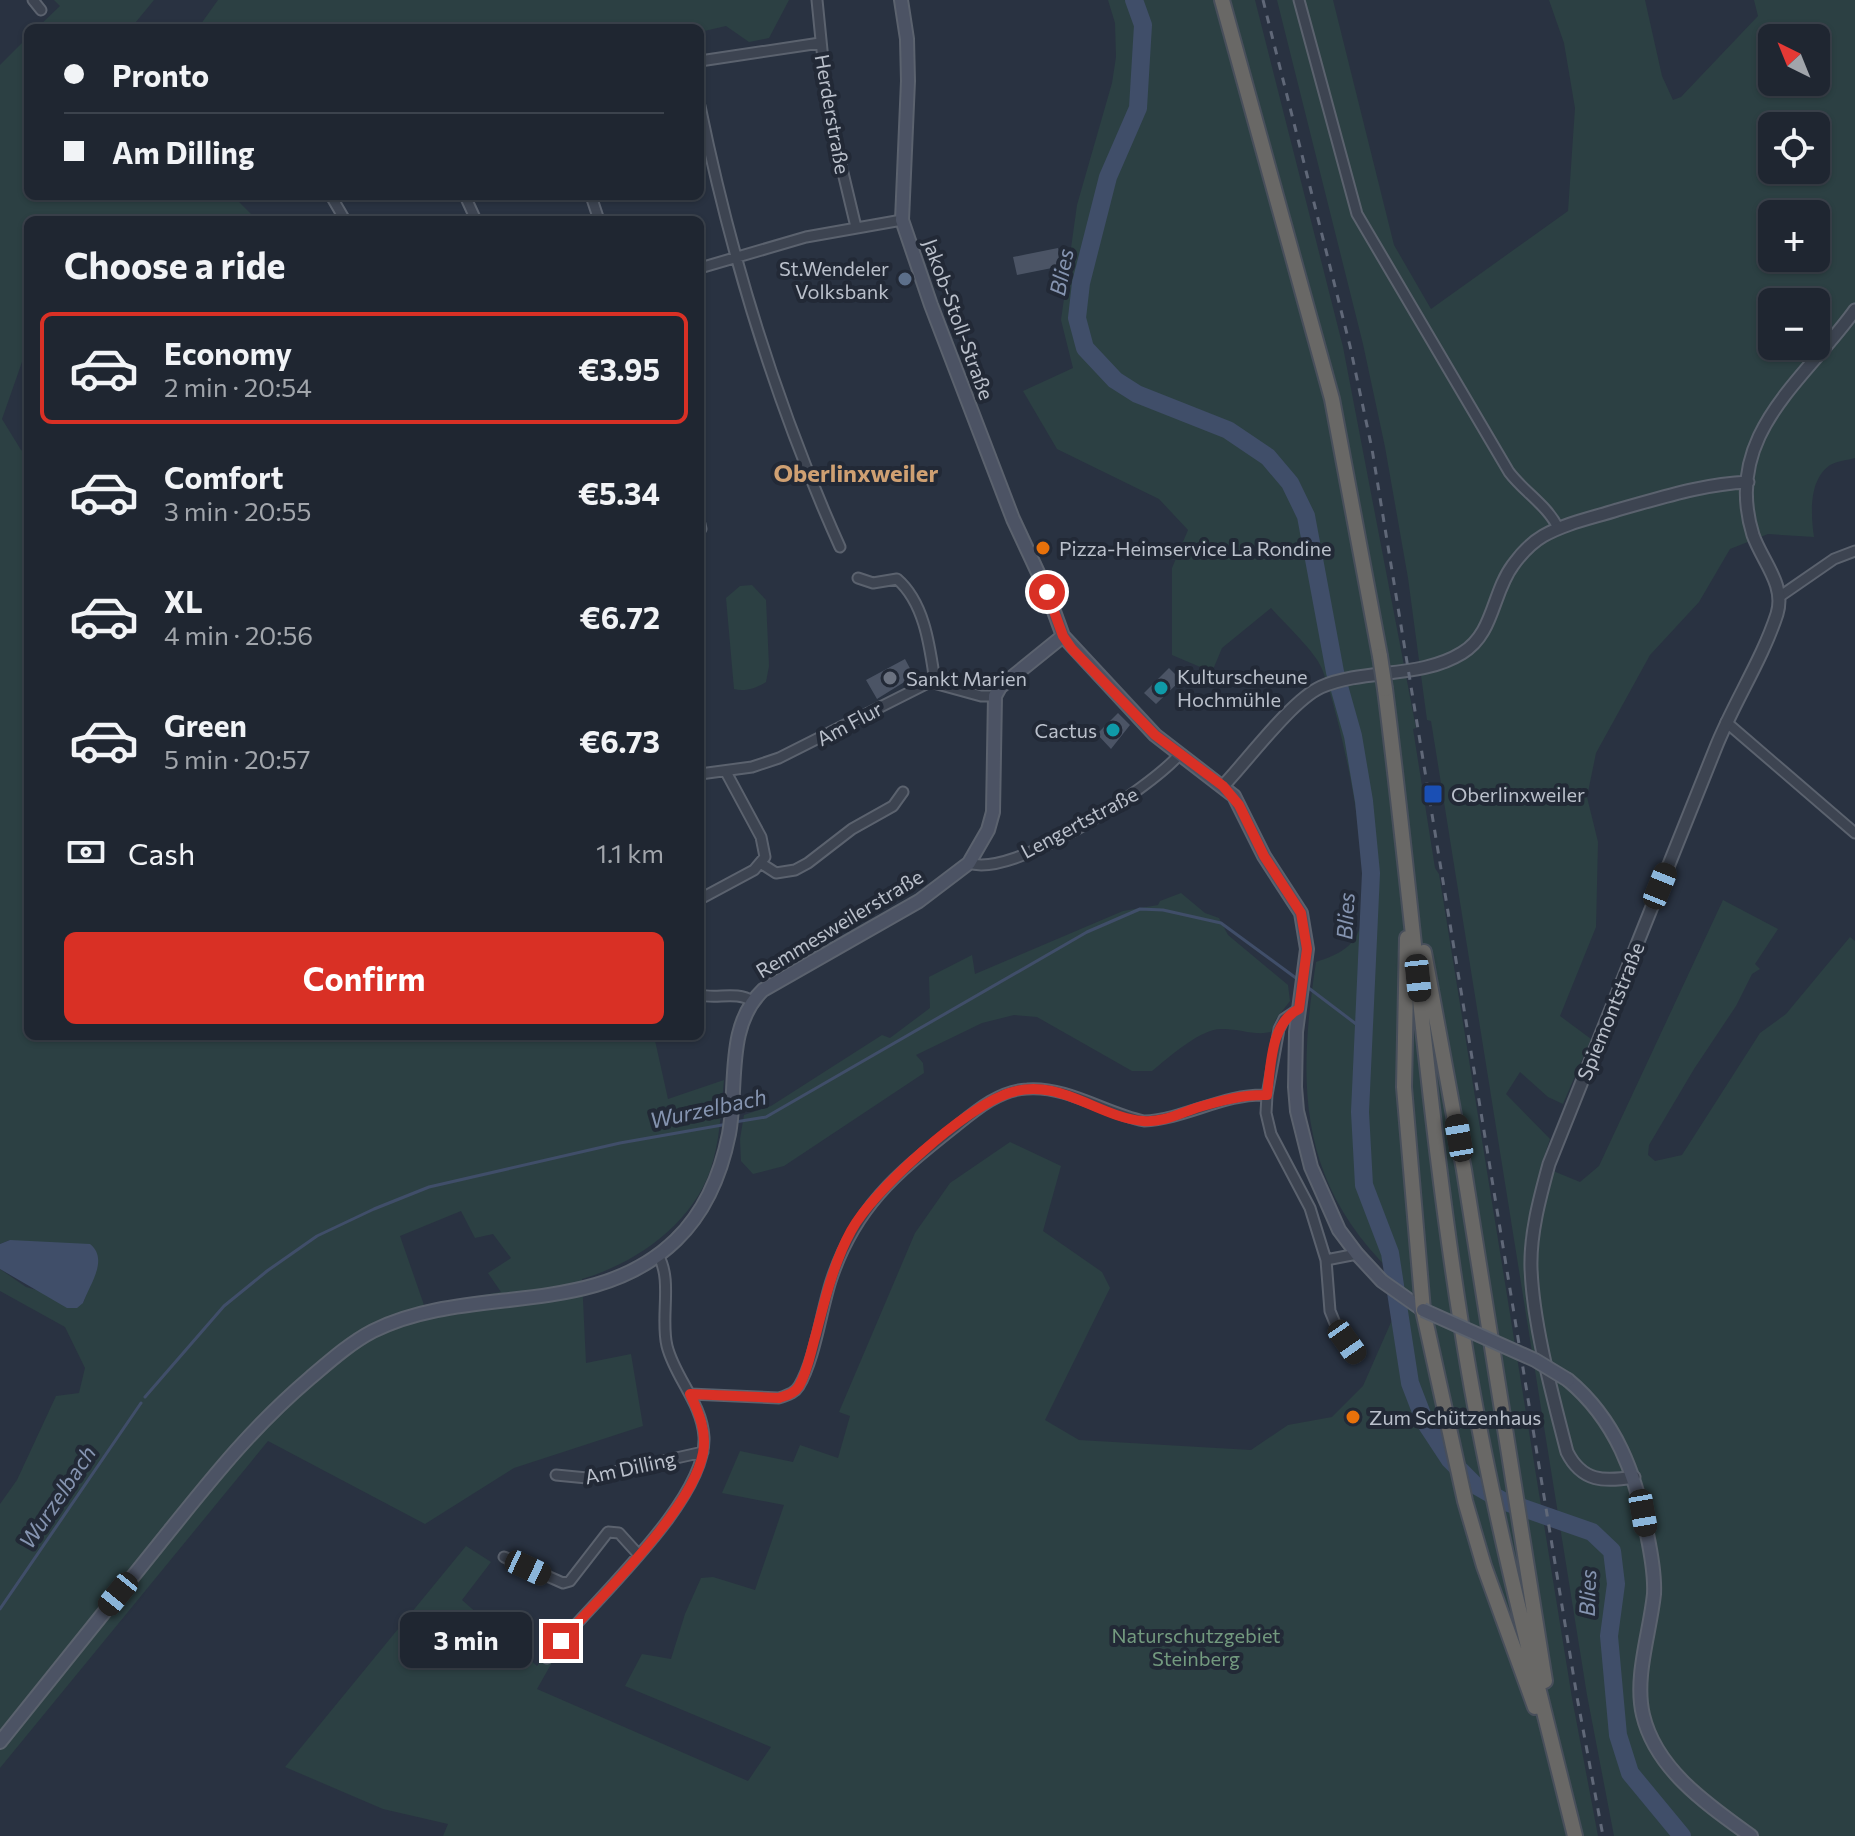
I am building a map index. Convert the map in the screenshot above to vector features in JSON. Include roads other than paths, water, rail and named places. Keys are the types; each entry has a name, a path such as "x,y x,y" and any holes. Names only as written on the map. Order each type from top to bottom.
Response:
{"highway":[{"path":"1222,0 1332,399 1385,689 1407,865 1438,1171 1484,1453 1575,1836"},
{"path":"1407,865 1404,1087 1407,1157 1423,1310 1465,1501 1484,1566 1564,1790"},
{"path":"1407,865 1493,1343 1555,1748"}],"main road":[{"name":"Jakob-Stoll-Straße","path":"901,0 907,39 908,81 902,220 984,445 1063,636 1127,707 1179,755 1223,786"},
{"path":"995,696 1000,687 1063,636"},
{"name":"Remmesweilerstraße","path":"0,1742 252,1430 353,1343 374,1331 416,1316 554,1295 609,1282 658,1255 694,1220 713,1191 729,1133 740,1025 752,1001 780,979 919,901 969,863 983,840 993,812 995,696"},
{"path":"1223,786 1239,805 1264,856 1301,913 1306,966 1299,1009 1295,1087 1303,1138 1325,1201 1339,1230 1371,1270 1423,1310 1535,1360 1568,1380 1606,1421 1624,1451 1634,1477 1650,1551 1654,1592 1644,1661 1643,1714 1654,1742 1689,1788 1751,1836"}],"street":[{"path":"33,0 41,10"},
{"name":"Herderstraße","path":"817,0 828,110 856,227"},
{"path":"1299,0 1357,214 1420,326 1521,489 1549,512 1558,528"},
{"path":"704,60 820,43"},
{"path":"704,123 736,257 807,472 840,547"},
{"path":"704,267 806,237 902,220"},
{"path":"1855,310 1767,418 1755,444 1748,482 1752,529 1779,597 1834,559 1855,551"},
{"path":"1223,786 1299,702 1327,685 1433,665 1461,654 1473,645 1484,629 1510,569 1530,545 1558,528 1679,492 1748,482"},
{"path":"858,578 873,583 897,579 904,585 926,632 935,682 981,696 995,696"},
{"name":"Spiemontstraße","path":"1634,1477 1597,1480 1573,1464 1567,1452 1534,1299 1531,1267 1535,1231 1549,1164 1726,722 1772,627 1779,597"},
{"name":"Am Flur","path":"704,774 726,772 779,758 923,684 935,682"},
{"path":"1726,722 1855,833"},
{"name":"Lengertstraße","path":"969,863 985,866 1008,860 1065,835 1142,789 1179,755"},
{"path":"704,897 762,864 766,849 726,772"},
{"path":"762,864 776,873 795,870 852,829 893,806 903,792"},
{"path":"704,996 744,996 752,1001"},
{"path":"1299,1009 1284,1019 1279,1029 1266,1113 1271,1134 1310,1208 1326,1260 1330,1311 1337,1328 1357,1356"},
{"path":"690,1394 779,1398 791,1394 807,1365 842,1249 865,1208 912,1162 994,1099 1026,1088 1044,1089 1144,1121 1157,1121 1220,1101 1267,1095"},
{"path":"1326,1260 1357,1254"},
{"name":"Am Dilling","path":"547,1658 680,1506 695,1479 703,1452 700,1416 667,1346 664,1275 658,1255"},
{"name":"Am Dilling","path":"556,1475 587,1478 703,1452"},
{"path":"504,1557 563,1583 570,1581 608,1532 619,1533 638,1554"}],"water":[{"path":"10,1240 90,1244 98,1257 98,1264 83,1303 77,1308 67,1308 0,1269 0,1244"}],"waterway":[{"name":"Blies","path":"1134,0 1143,25 1138,108 1108,177 1081,283 1077,318 1085,348 1115,380 1137,394 1228,430 1268,457 1290,483 1306,516 1335,672 1353,736 1364,801 1371,873 1360,1112 1364,1185 1390,1253 1410,1383 1425,1422 1450,1460 1475,1485 1503,1501 1592,1532 1612,1551 1616,1584 1609,1636 1618,1735 1630,1773 1682,1836"},
{"name":"Wurzelbach","path":"735,1122 766,1117 1087,932 1140,909 1163,910 1221,923 1300,981"},
{"name":"Wurzelbach","path":"1306,986 1364,1030"},
{"name":"Wurzelbach","path":"145,1397 224,1306 317,1236 374,1209 429,1187 620,1143 728,1124"},
{"name":"Wurzelbach","path":"0,1609 141,1403"}],"railway":[{"path":"1263,0 1350,346 1372,449 1577,1697 1603,1836"}],"place":[{"name":"St.Wendeler Volksbank","path":"905,279"},
{"name":"Pizza-Heimservice La Rondine","path":"1043,548"},
{"name":"Sankt Marien","path":"890,678"},
{"name":"Kulturscheune Hochmühle","path":"1161,688"},
{"name":"Cactus","path":"1113,730"},
{"name":"Oberlinxweiler","path":"1433,794"},
{"name":"Zum Schützenhaus","path":"1353,1417"}],"district":[{"name":"Oberlinxweiler","path":"856,472"}],"park label":[{"name":"Naturschutzgebiet Steinberg","path":"1196,1646"}]}
